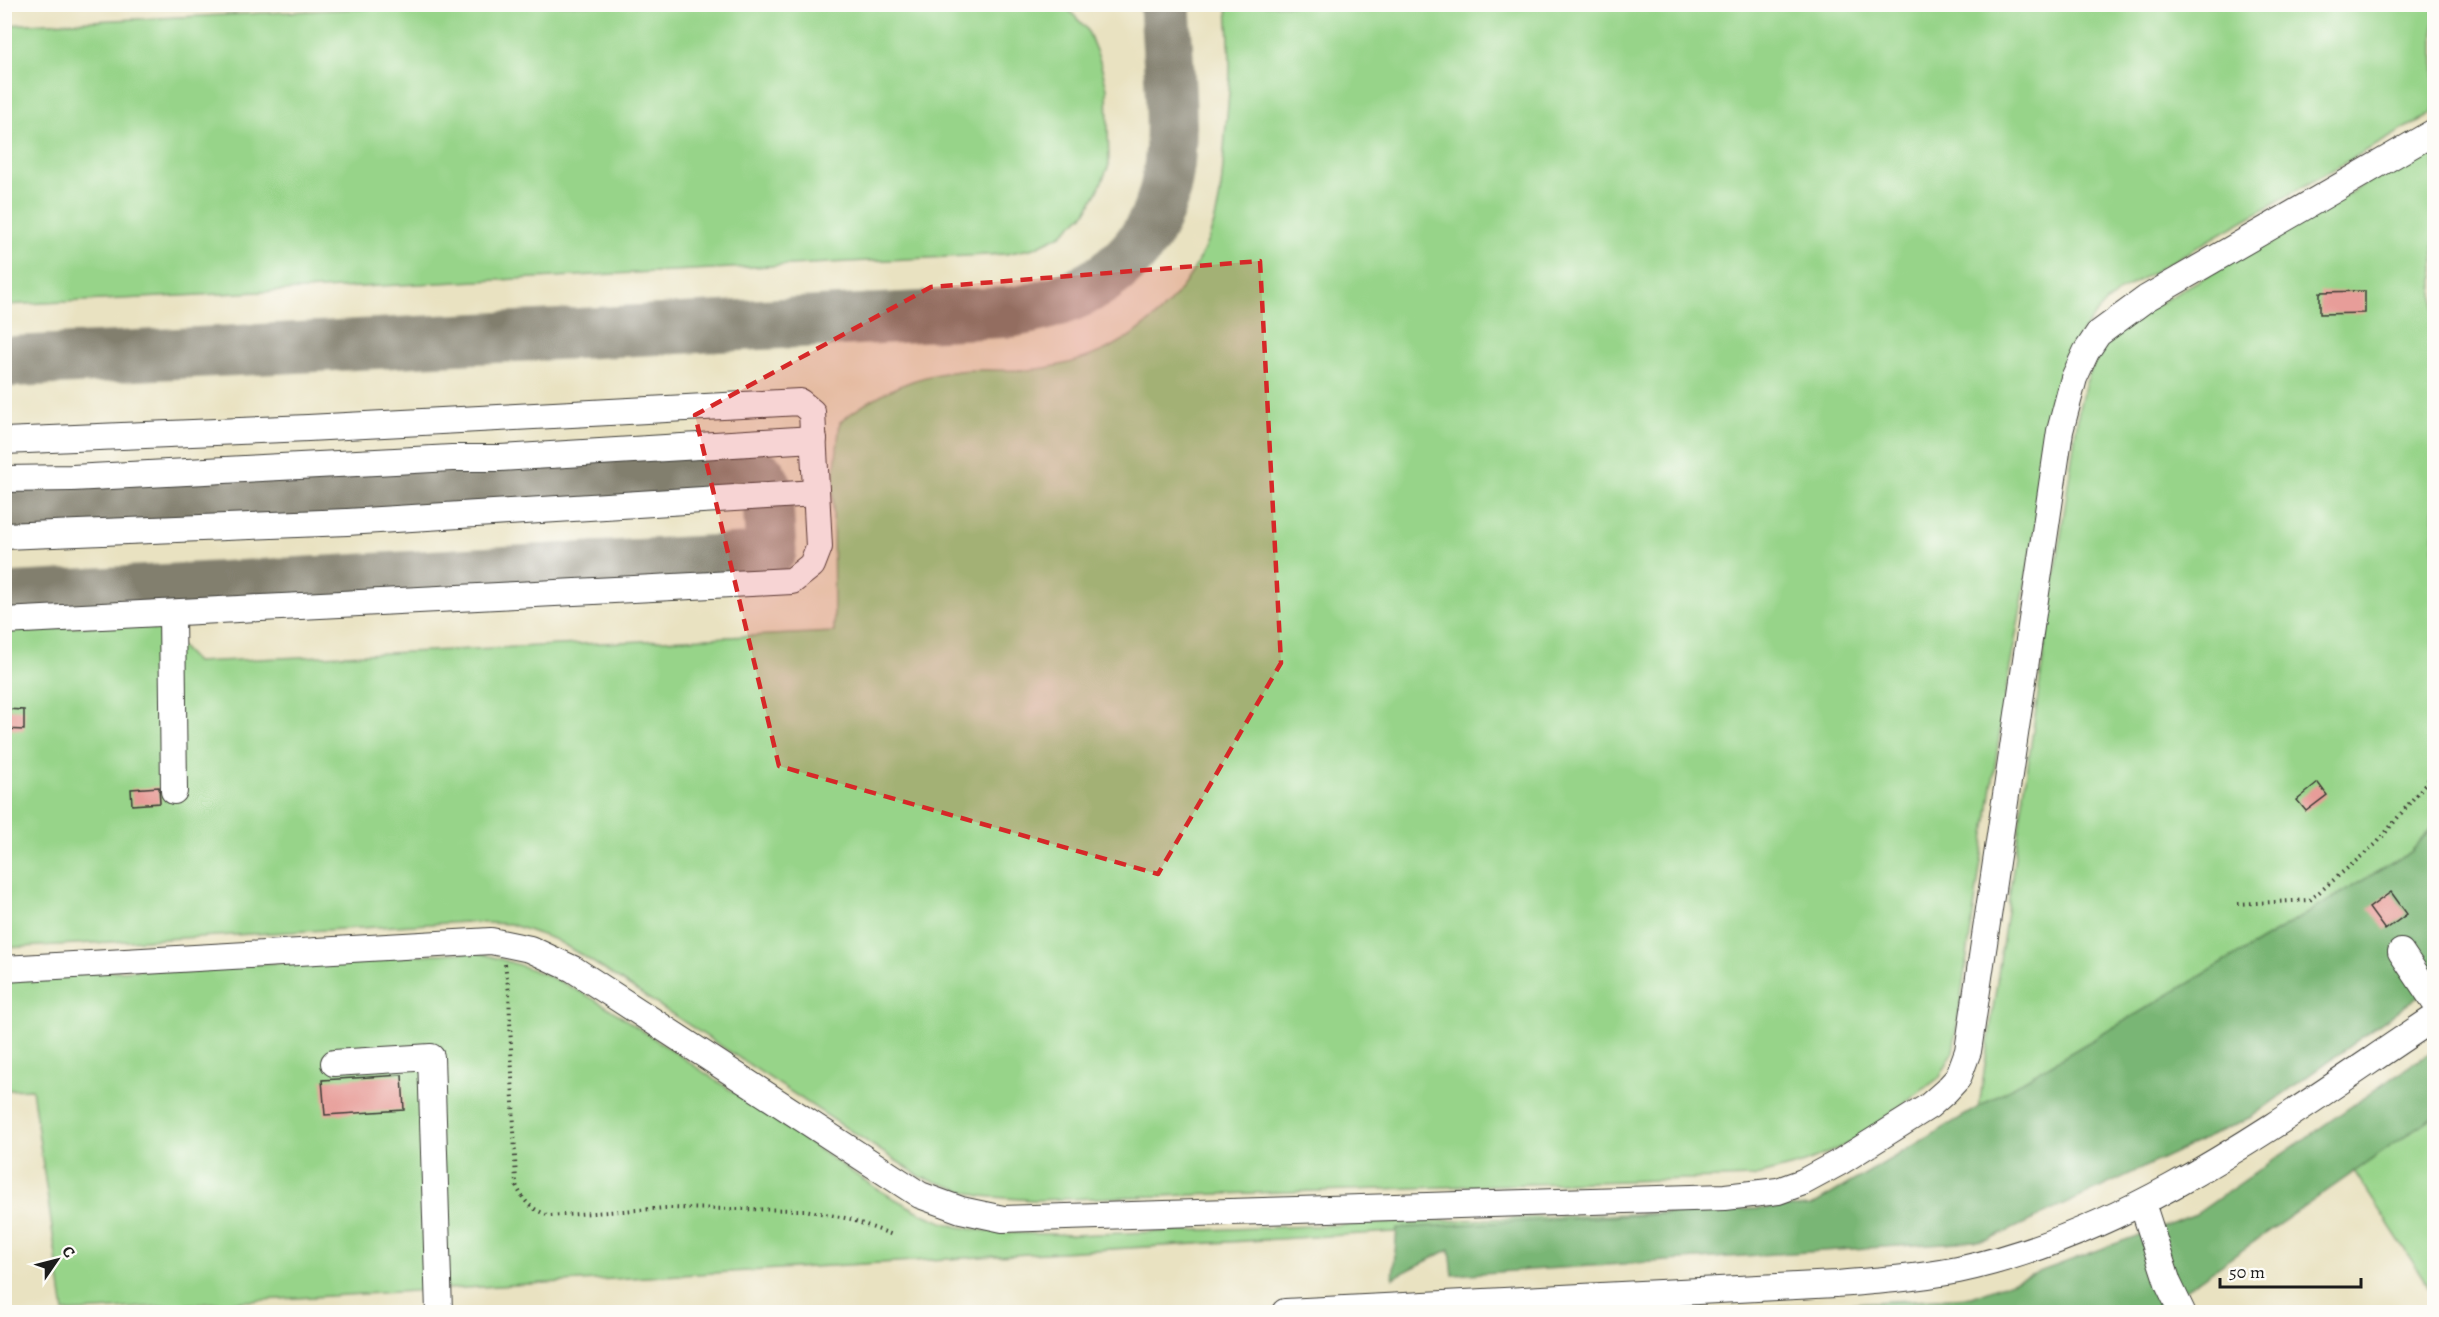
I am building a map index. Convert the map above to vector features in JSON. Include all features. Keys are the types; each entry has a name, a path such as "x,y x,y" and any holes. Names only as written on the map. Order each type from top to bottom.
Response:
{"street":[{"path":"4,969 479,941 530,949 573,969 920,1195 961,1210 1003,1219 1725,1197 1778,1191 1803,1182 1840,1162 1929,1106 1958,1078 1968,1051 2060,431 2074,378 2086,352 2098,334 2146,298 2434,132"},
{"path":"4,441 308,428 800,402 812,412 819,547 812,565 792,581 4,621"},
{"path":"4,479 72,478 452,458 500,458 814,439"},
{"path":"4,536 347,522 816,493"},
{"path":"172,613 174,792"},
{"path":"2401,952 2434,1001"},
{"path":"1285,1312 1898,1279 1958,1269 2013,1255 2069,1236 2142,1203 2234,1150 2434,1018"},
{"path":"334,1063 431,1057 439,1312"},
{"path":"2142,1203 2168,1283 2182,1312"}],"path":[{"path":"2238,904 2310,900 2377,843 2434,773"},
{"path":"501,943 509,992 516,1185 523,1200 533,1209 549,1216 667,1208 805,1210 850,1219 893,1235"}],"highlighted area":[{"path":"1260,261 1281,663 1158,874 779,766 695,415 931,287"}],"green space":[{"path":"440,5 1064,5 1087,29 1099,58 1107,88 1109,165 1086,212 1061,235 1034,248 1006,254 5,305 5,25"},
{"path":"1227,5 2434,5 2434,112 2120,291 2096,313 2074,348 2060,393 2007,684 1953,1052 1940,1077 1852,1142 1805,1163 1752,1177 1033,1200 980,1196 921,1177 588,959 556,940 510,924 465,922 5,948 4,630 158,623 196,662 834,632 833,486 840,422 881,395 926,377 959,371 1045,368 1102,351 1127,338 1150,321 1170,302 1188,279 1202,254 1213,226 1220,193 1230,77"},
{"path":"2434,144 2434,825 2411,852 1979,1107 2079,409 2085,384 2094,364 2120,326"},
{"path":"2434,825 2434,985 2251,1117 1989,1240 1453,1275 1450,1249 1393,1278 1397,1228 1811,1206 2411,852"},
{"path":"474,952 527,968 590,997 879,1190 928,1216 960,1227 1002,1232 1072,1235 1811,1207 64,1312 32,1089 5,1090 5,977"},
{"path":"2434,1049 2434,1116 2168,1302 2168,1312 1677,1312 1971,1297 2196,1214"},
{"path":"2434,1116 2434,1295 2354,1171"}],"building":[{"path":"2365,291 2365,313 2320,314 2320,292"},
{"path":"4,709 24,710 24,730 4,729"},
{"path":"2318,783 2327,795 2306,811 2297,800"},
{"path":"159,787 160,803 132,805 131,789"},
{"path":"2391,892 2407,914 2385,930 2369,908"},
{"path":"402,1075 404,1110 325,1115 322,1080"}],"taxiway":[{"path":"4,362 1012,312 1041,306 1093,285 1115,270 1134,251 1149,229 1161,204 1168,174 1171,133 1165,4"},
{"path":"4,509 750,471 761,476 767,486 771,551 761,558 4,598"}]}
